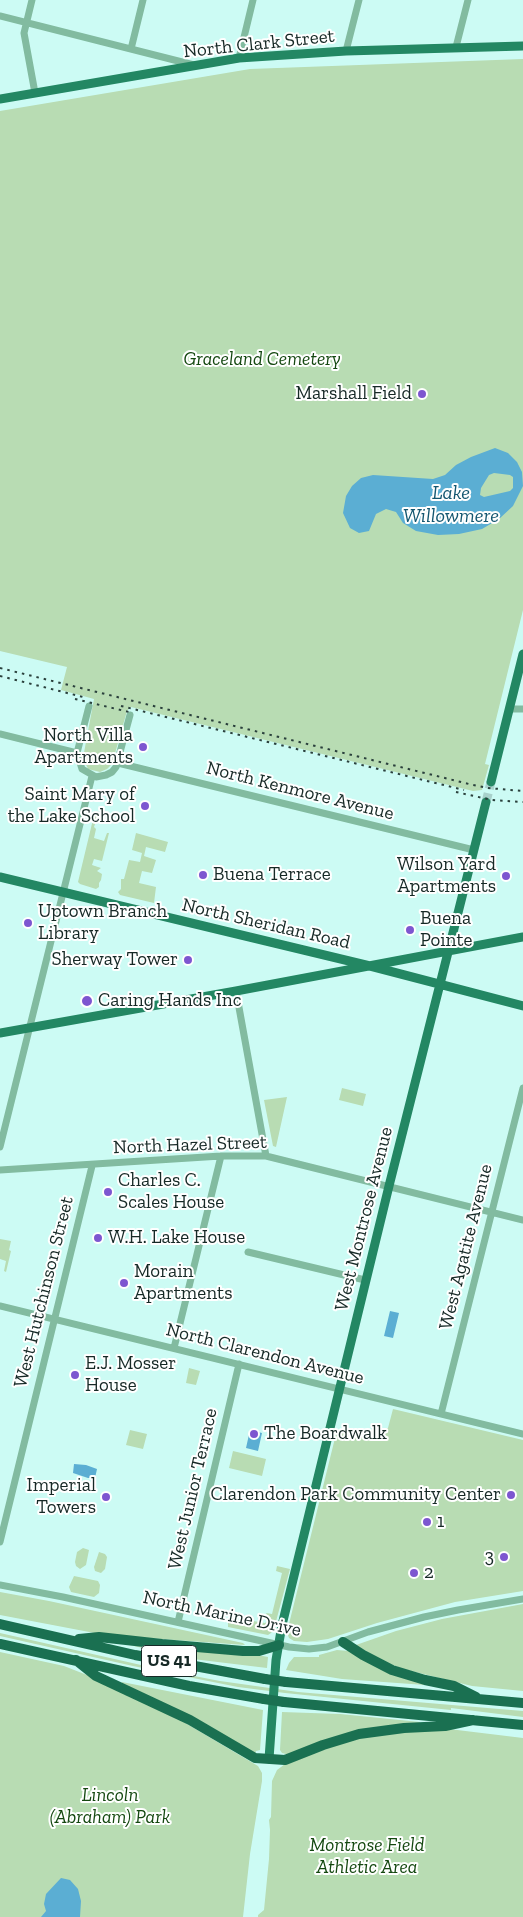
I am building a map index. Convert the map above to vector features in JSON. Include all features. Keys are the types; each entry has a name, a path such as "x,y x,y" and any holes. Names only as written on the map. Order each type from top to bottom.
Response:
{"highway":[{"name":"US 41","path":"0,1624 199,1668 265,1679 523,1703"},
{"path":"73,1640 99,1636 243,1651 259,1651 279,1645"},
{"path":"343,1642 392,1670 454,1686 481,1700"},
{"name":"US 41","path":"0,1644 189,1686 264,1699 523,1725"},
{"path":"76,1660 96,1676 190,1720 252,1757 285,1760 323,1745 359,1734 404,1728 445,1726 474,1720"},
{"path":"510,1723 523,1729"}],"main road":[{"name":"North Clark Street","path":"0,99 239,58 346,51 523,46"},
{"path":"491,782 523,654"},
{"name":"West Montrose Avenue","path":"269,1759 279,1645 365,1280 486,802"},
{"name":"North Sheridan Road","path":"0,878 370,966 523,1006"},
{"path":"0,1033 523,937"}],"street":[{"path":"32,0 24,33 35,93"},
{"path":"131,49 143,0"},
{"path":"239,58 253,0"},
{"path":"346,51 359,0"},
{"path":"456,47 468,0"},
{"path":"0,16 196,65"},
{"path":"89,706 77,753 82,769 92,776 99,777 114,770 118,763 130,716"},
{"path":"509,709 523,709"},
{"path":"0,734 77,753"},
{"name":"North Kenmore Avenue","path":"118,763 474,850"},
{"path":"0,1147 92,776"},
{"path":"236,991 266,1156"},
{"name":"West Agatite Avenue","path":"441,1414 523,1088"},
{"path":"174,1348 221,1156"},
{"name":"North Hazel Street","path":"0,1170 92,1166 221,1156 266,1156 523,1220"},
{"name":"West Hutchinson Street","path":"0,1542 92,1166"},
{"path":"248,1252 365,1280"},
{"name":"North Clarendon Avenue","path":"0,1306 523,1434"},
{"name":"West Junior Terrace","path":"178,1622 239,1364"},
{"name":"North Marine Drive","path":"0,1585 279,1645 309,1649 327,1647 368,1632 424,1617 523,1599"}],"green space":[{"name":"Graceland Cemetery","path":"523,59 523,610 485,764 489,765 482,790 473,791 131,707 127,711 112,764 100,772 88,769 83,758 94,699 61,690 67,667 0,651 0,111 250,69"},
{"path":"95,811 99,812 94,827 96,829 94,838 104,841 107,833 109,833 102,861 94,859 92,865 101,868 97,871 102,874 99,887 96,889 78,882"},
{"path":"136,833 168,842 165,852 146,847 144,856 156,860 152,873 142,871 139,883 156,887 154,903 120,895 118,892 121,889 121,879 124,879 129,860 140,862 142,853 132,850"},
{"path":"342,1088 366,1094 363,1106 339,1100"},
{"path":"287,1097 276,1147 273,1146 264,1100"},
{"path":"0,1239 11,1241 9,1250 11,1251 6,1272 4,1271 6,1261 0,1259"},
{"path":"189,1368 200,1371 196,1385 186,1383"},
{"path":"393,1409 523,1440 523,1591 455,1602 377,1623 328,1639 307,1642 294,1641 289,1638 287,1632 337,1430 381,1441 384,1428 388,1428"},
{"path":"130,1430 147,1434 143,1449 126,1445"},
{"path":"233,1451 266,1459 262,1476 229,1468"},
{"path":"83,1548 89,1550 86,1565 80,1569 76,1566 75,1562 77,1552"},
{"path":"99,1552 107,1557 105,1569 101,1573 95,1571 94,1567"},
{"path":"277,1566 290,1569 274,1629 271,1633 268,1635 228,1627 228,1618 265,1623 269,1620 266,1613 272,1614 282,1573 276,1571"},
{"path":"74,1576 98,1581 100,1585 99,1593 94,1597 71,1592 69,1587"},
{"path":"0,1592 49,1601 243,1643 245,1645 105,1635 0,1615"},
{"path":"523,1604 523,1691 472,1686 403,1669 380,1660 356,1645 396,1631 442,1619"},
{"path":"0,1633 220,1681 298,1692 523,1711 523,1717 238,1687 0,1636"},
{"path":"129,1645 263,1656 268,1657 267,1668 193,1659"},
{"path":"337,1650 349,1651 425,1685 342,1679 286,1670 294,1657 319,1657 319,1655"},
{"name":"Lincoln (Abraham) Park","path":"0,1652 64,1666 92,1677 172,1715 258,1766 262,1773 262,1781 250,1854 243,1917 0,1917"},
{"path":"122,1682 263,1710 260,1750 256,1751 255,1754"},
{"path":"282,1712 340,1714 420,1722 420,1724 286,1756 280,1750"},
{"name":"Montrose Field Athletic Area","path":"449,1729 523,1738 523,1917 258,1917 264,1910 269,1859 272,1781 277,1770 285,1764 317,1751 354,1739 403,1731"}],"water":[{"name":"Lake Willowmere","path":"495,448 508,453 517,462 522,472 523,486 513,506 499,519 482,529 459,534 438,535 416,531 403,523 396,512 386,509 376,514 369,531 359,533 350,528 343,513 346,496 352,486 361,478 373,475 433,479 445,475 456,465","holes":["494,473 513,477 513,488 510,491 484,497 480,495 481,488 489,475"]},
{"path":"390,1311 399,1313 393,1338 384,1336"},
{"path":"250,1430 262,1433 258,1451 246,1448"},
{"path":"74,1464 86,1465 97,1469 95,1478 88,1478 73,1473"},
{"path":"61,1878 70,1880 78,1889 81,1901 80,1917 41,1917 46,1911 44,1904 46,1894"}],"tunnel":[{"path":"486,802 491,782"}],"railway":[{"path":"0,668 469,784 488,788 523,791"},
{"path":"0,676 83,697"},
{"path":"75,699 129,712"},
{"path":"121,706 464,790"},
{"path":"456,792 492,800 523,802"}],"place":[{"name":"Marshall Field","path":"422,394"},
{"name":"North Villa Apartments","path":"143,747"},
{"name":"Saint Mary of the Lake School","path":"145,806"},
{"name":"Buena Terrace","path":"203,875"},
{"name":"Wilson Yard Apartments","path":"506,876"},
{"name":"Uptown Branch Library","path":"28,923"},
{"name":"Buena Pointe","path":"410,930"},
{"name":"Sherway Tower","path":"188,960"},
{"name":"Caring Hands Inc","path":"87,1001"},
{"name":"Charles C. Scales House","path":"108,1192"},
{"name":"W.H. Lake House","path":"98,1238"},
{"name":"Morain Apartments","path":"124,1283"},
{"name":"E.J. Mosser House","path":"75,1375"},
{"name":"The Boardwalk","path":"254,1434"},
{"name":"Clarendon Park Community Center","path":"511,1495"},
{"name":"Imperial Towers","path":"106,1497"},
{"name":"1","path":"427,1522"},
{"name":"3","path":"504,1557"},
{"name":"2","path":"414,1573"}]}
